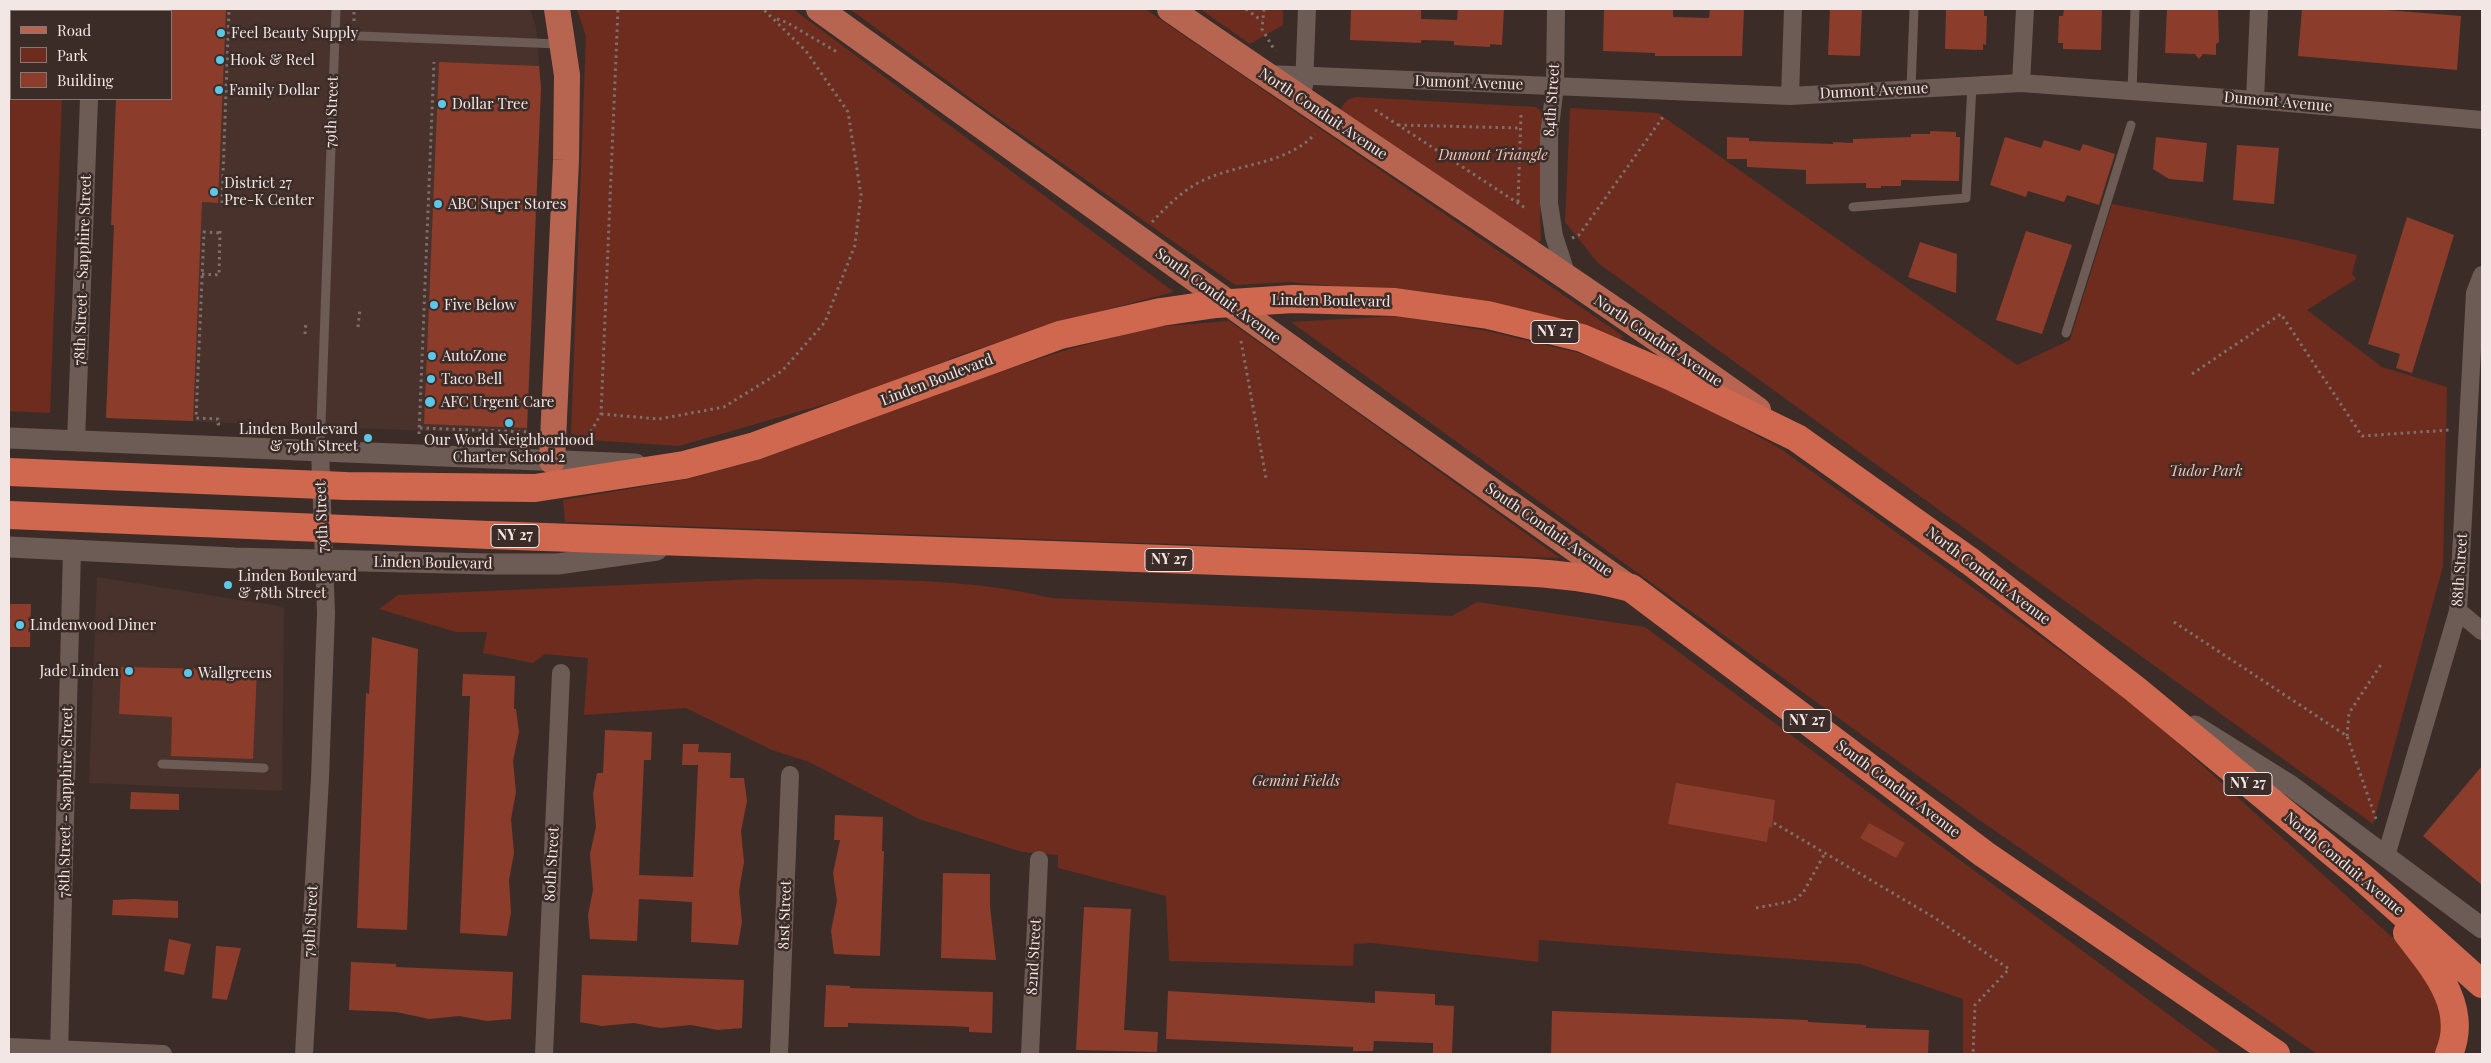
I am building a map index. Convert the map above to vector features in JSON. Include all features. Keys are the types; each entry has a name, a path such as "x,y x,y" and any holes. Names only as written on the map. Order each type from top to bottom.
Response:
{"highway":[{"name":"Linden Boulevard","path":"9,472 321,485 497,488 552,473 684,465 755,446 1060,335 1160,312 1216,304 1293,299 1395,302 1433,307 1488,315 1582,338 1672,377 1797,438"},
{"name":"North Conduit Avenue","path":"1797,438 1978,568 2135,688 2362,877 2482,984"},
{"name":"Linden Boulevard","path":"9,515 323,526 706,543 1417,568 1595,579 1631,588"},
{"name":"South Conduit Avenue","path":"1631,588 1984,854 2276,1054"},
{"path":"2362,877 2434,968 2446,987 2455,1022 2453,1042 2449,1054"}],"main road":[{"path":"552,473 566,160 567,76 564,44 557,9"},
{"name":"South Conduit Avenue","path":"819,9 1350,392 1631,588"},
{"name":"North Conduit Avenue","path":"1170,9 1303,102 1680,355 1797,438"}],"street":[{"path":"1303,102 1307,9"},
{"name":"84th Street","path":"1556,9 1554,86 1548,135 1549,203 1554,236 1568,280"},
{"path":"1790,96 1793,9"},
{"path":"2022,82 2025,9"},
{"path":"2255,100 2259,9"},
{"name":"Dumont Avenue","path":"1264,74 1790,96 2022,82 2482,120"},
{"name":"78th Street - Sapphire Street","path":"76,441 90,100"},
{"name":"88th Street","path":"2386,856 2458,611 2478,334 2475,293 2482,275"},
{"name":"Linden Boulevard","path":"9,438 320,451 552,473"},
{"name":"79th Street","path":"304,1054 321,759 326,613 320,451"},
{"name":"Linden Boulevard","path":"9,547 324,560 558,564 706,543"},
{"name":"78th Street - Sapphire Street","path":"59,1052 72,550"},
{"path":"2458,611 2482,631"},
{"name":"80th Street","path":"544,1054 561,673"},
{"name":"North Conduit Avenue","path":"2135,688 2291,786 2482,928"},
{"name":"81st Street","path":"779,1054 790,775"},
{"name":"82nd Street","path":"1030,1054 1039,860"},
{"path":"9,1047 59,1052 163,1054"}],"lane":[{"name":"79th Street","path":"320,451 336,9"},
{"path":"1911,89 1914,9"},
{"path":"2132,90 2135,9"},
{"path":"335,34 564,44"},
{"path":"1853,207 1966,198 1972,86"},
{"path":"2066,333 2131,125"},
{"path":"162,764 264,768"}],"path":[{"path":"222,203 229,9"},
{"path":"354,9 354,21"},
{"path":"582,446 601,414 618,9"},
{"path":"601,414 659,419 724,407 782,371 825,322 855,245 860,196 850,122 848,112 806,51 764,9"},
{"path":"1246,9 1263,21"},
{"path":"1264,9 1262,29 1275,51"},
{"path":"420,434 434,62"},
{"path":"1375,110 1527,208"},
{"path":"1518,202 1521,114"},
{"path":"1570,239 1579,235 1662,117"},
{"path":"1139,239 1166,207 1183,192 1206,179 1285,155 1306,144 1328,118"},
{"path":"1397,124 1520,128"},
{"path":"202,274 219,275 220,231 204,232 202,274 196,418 218,419 218,424"},
{"path":"358,327 360,309"},
{"path":"2192,374 2282,314 2362,436 2453,430"},
{"path":"305,334 306,322"},
{"path":"1240,332 1266,478"},
{"path":"420,428 534,433"},
{"path":"2174,622 2347,736"},
{"path":"2376,819 2347,736 2349,714 2382,663"},
{"path":"1774,824 1935,918 2009,969 1975,1005 1973,1054"},
{"path":"1756,908 1793,901 1803,893 1825,853"}],"shaded area":[{"path":"530,9 536,27 541,88 527,435 106,418 114,226 111,225 116,100 172,100 172,10 120,10"},
{"path":"97,577 284,607 282,791 89,783"}],"green space":[{"path":"577,9 793,9 1174,292 1063,321 963,354 871,391 679,446 588,440 571,433 586,37"},
{"path":"850,9 1145,9 1623,336 1617,343 1396,292 1290,282 1235,285 978,104"},
{"path":"1200,9 1283,9 1283,25 1250,44"},
{"path":"10,47 10,100 62,100 50,413 9,411"},
{"name":"Dumont Triangle","path":"1357,97 1536,107 1542,112 1545,124 1540,219 1541,241 1537,242 1343,116 1341,109 1344,104 1347,100"},
{"name":"Tudor Park","path":"1570,108 1658,113 2017,365 2070,340 2112,204 2296,240 2357,255 2352,274 2356,279 2307,310 2382,367 2447,387 2443,566 2373,824 1598,263 1565,222"},
{"path":"1398,316 1487,331 1579,353 1662,384 1781,449 2139,708 2426,968 2444,1019 2437,1054 2317,1054 1978,819 1291,322"},
{"path":"1229,321 1560,558 565,522 563,500 688,479 764,458 978,378 1070,349 1153,327"},
{"name":"Gemini Fields","path":"757,579 905,580 979,585 1052,598 1452,616 1477,602 1645,627 2222,1054 1963,1054 1963,999 1860,964 1539,940 1538,962 1371,943 1354,944 1353,966 1169,961 1166,896 1058,868 1058,855 1022,852 919,819 809,762 772,750 686,708 584,715 588,658 545,654 533,663 483,653 487,632 456,632 379,609 398,595"}],"building":[{"path":"226,9 218,203 202,202 193,421 106,418 114,225 111,225 116,100 172,100 171,10"},
{"path":"1351,9 1421,9 1421,19 1457,20 1458,9 1504,9 1502,45 1490,44 1490,47 1454,45 1454,41 1421,40 1421,43 1350,40"},
{"path":"1604,9 1673,9 1673,17 1709,18 1710,9 1744,9 1742,56 1655,56 1655,53 1603,51"},
{"path":"1830,9 1862,9 1860,56 1828,55"},
{"path":"1946,9 1984,9 1984,16 1987,16 1986,45 1983,44 1983,50 1945,49"},
{"path":"2064,9 2102,9 2101,50 2063,49 2063,43 2058,43 2059,16 2063,16"},
{"path":"2167,9 2218,9 2219,42 2216,44 2216,55 2203,54 2199,59 2195,54 2165,53"},
{"path":"2302,9 2374,9 2461,16 2457,70 2298,56"},
{"path":"439,62 539,66 541,88 527,428 424,424"},
{"path":"1930,131 1956,132 1956,137 1960,137 1959,181 1901,180 1901,186 1881,186 1881,188 1866,188 1866,183 1806,184 1806,170 1747,167 1747,159 1727,159 1727,137 1749,138 1749,141 1833,144 1833,142 1853,143 1853,139 1911,137 1911,134 1930,134"},
{"path":"2005,137 2041,148 2044,140 2080,151 2083,144 2115,154 2099,205 2067,195 2064,202 2028,191 2026,197 1990,185"},
{"path":"2156,137 2207,143 2203,182 2169,179 2153,169"},
{"path":"2237,145 2279,148 2274,204 2233,200"},
{"path":"2407,217 2454,235 2412,373 2396,368 2400,354 2368,344"},
{"path":"2026,231 2072,245 2042,334 1996,320"},
{"path":"1920,242 1957,254 1956,293 1908,277"},
{"name":"Lindenwood Diner","path":"9,604 31,604 30,647 9,647"},
{"path":"372,637 418,649 407,930 357,928 366,693 369,694"},
{"path":"121,667 257,670 253,759 171,756 172,717 119,714"},
{"path":"463,674 515,676 514,709 516,709 519,732 513,761 516,792 511,819 514,853 509,880 511,912 507,936 460,933 470,696 462,696"},
{"path":"605,730 652,732 651,760 644,760 639,875 693,877 698,765 682,765 683,744 699,744 698,752 731,753 730,778 744,778 747,801 741,831 744,862 739,891 742,922 738,945 691,942 692,902 639,899 637,941 590,939 588,915 593,890 590,854 596,827 593,794 597,773 603,773"},
{"path":"2482,766 2482,885 2423,836"},
{"path":"1676,783 1775,800 1772,828 1769,827 1767,842 1668,824"},
{"path":"131,792 179,794 179,810 130,809"},
{"path":"835,815 883,817 882,851 884,851 880,956 834,954 831,931 837,901 833,873 840,840 834,840"},
{"path":"1869,823 1905,843 1896,858 1860,838"},
{"path":"943,873 990,874 990,906 996,960 941,958"},
{"path":"113,900 178,901 178,918 112,915"},
{"path":"1084,907 1131,909 1124,1030 1158,1032 1157,1052 1076,1050"},
{"path":"169,939 191,944 184,975 164,971"},
{"path":"216,946 241,948 227,1000 212,998"},
{"path":"351,962 396,964 396,967 513,972 511,1019 487,1021 459,1016 429,1019 396,1012 349,1010"},
{"path":"582,975 744,980 742,1028 718,1030 691,1025 660,1028 634,1023 602,1026 580,1022"},
{"path":"826,985 850,986 850,988 993,992 992,1033 969,1032 969,1027 949,1026 848,1023 848,1027 824,1027"},
{"path":"1168,991 1375,1003 1375,991 1435,994 1435,1005 1454,1006 1452,1054 1433,1054 1433,1043 1374,1041 1373,1051 1353,1051 1353,1047 1166,1039"},
{"path":"1552,1011 1808,1020 1808,1022 1866,1025 1866,1028 1929,1030 1928,1054 1551,1054"}],"place":[{"name":"Feel Beauty Supply","path":"221,33"},
{"name":"Hook & Reel","path":"220,60"},
{"name":"Family Dollar","path":"219,90"},
{"name":"Dollar Tree","path":"442,104"},
{"name":"District 27 Pre-K Center","path":"214,192"},
{"name":"ABC Super Stores","path":"438,204"},
{"name":"Five Below","path":"434,305"},
{"name":"AutoZone","path":"432,356"},
{"name":"Taco Bell","path":"431,379"},
{"name":"AFC Urgent Care","path":"430,402"},
{"name":"Our World Neighborhood Charter School 2","path":"509,423"},
{"name":"Linden Boulevard & 79th Street","path":"368,438"},
{"name":"Linden Boulevard & 78th Street","path":"228,585"},
{"name":"Lindenwood Diner","path":"20,625"},
{"name":"Jade Linden","path":"129,671"},
{"name":"Wallgreens","path":"188,673"}]}
